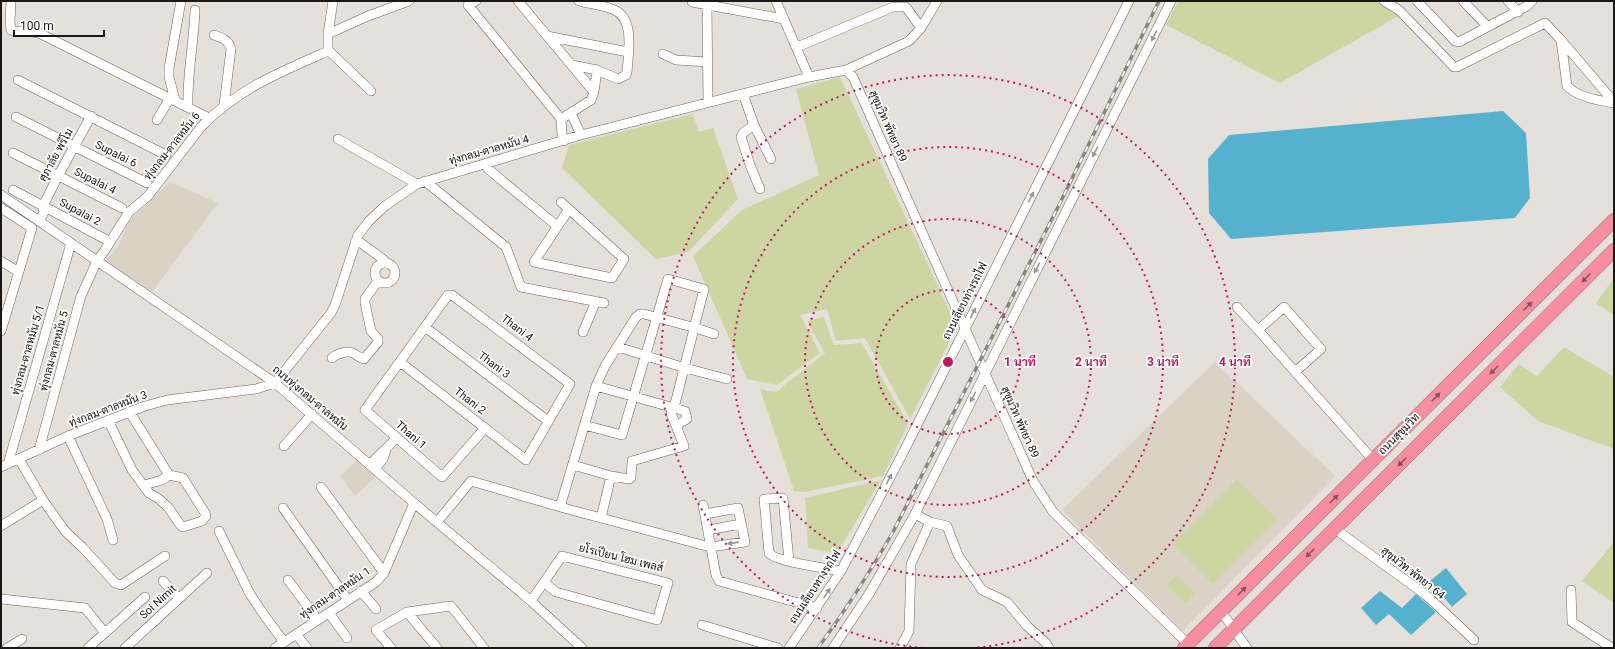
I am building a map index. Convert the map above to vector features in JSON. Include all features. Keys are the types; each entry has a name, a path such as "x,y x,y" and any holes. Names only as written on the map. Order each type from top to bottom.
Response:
{"highway":[{"name":"ถนนสุขุมวิท","path":"1186,646 1614,220"},
{"name":"ถนนสุขุมวิท","path":"1215,648 1614,250"}],"street":[{"path":"11,1 11,30 39,33 188,106 209,118"},
{"path":"157,120 173,99 169,68 181,1"},
{"path":"333,1 328,34 328,50 371,91"},
{"path":"328,34 368,16 409,1"},
{"path":"476,1 468,5 561,119 564,141"},
{"path":"518,1 594,92"},
{"path":"572,65 597,70 618,79 626,75 629,30 621,16 614,9 579,1"},
{"path":"776,1 809,77 846,70 902,45 915,36 937,1"},
{"name":"ถนนเลียบทางรถไฟ","path":"789,648 841,571 905,450 964,329 1129,1"},
{"path":"833,648 870,594 914,514 1171,1"},
{"path":"1384,1 1398,4 1454,67 1457,67 1545,23 1614,102"},
{"path":"1417,1 1455,41 1459,42 1487,26 1518,12 1532,1"},
{"path":"1463,1 1487,26"},
{"path":"1508,1 1518,12"},
{"path":"692,2 784,19"},
{"path":"797,47 894,4 906,7 921,28"},
{"path":"707,5 708,104"},
{"path":"188,106 187,90 195,10"},
{"path":"214,35 224,38 230,45 231,49 224,105"},
{"path":"547,36 628,52"},
{"path":"1561,40 1567,86 1596,100 1614,102"},
{"name":"ทุ่งกลม-ตาลหมัน 6","path":"97,261 129,212 148,196 209,118 224,105 263,80 328,50"},
{"path":"663,54 676,60 708,62"},
{"path":"561,119 591,100 594,92 597,70"},
{"name":"สุขุมวิท พัทยา 89","path":"846,70 853,77 1033,481 1053,512 1186,646"},
{"name":"ทุ่งกลม-ตาลหมัน 4","path":"276,382 331,313 358,235 369,221 385,206 421,183 581,136 809,77"},
{"path":"18,80 166,155"},
{"path":"743,94 754,125 771,159"},
{"path":"572,113 581,136"},
{"name":"ศุภาลัย พรีโม","path":"35,222 39,209 43,206 91,116"},
{"name":"Supalai 6","path":"16,117 147,183"},
{"path":"754,125 743,133 741,137 760,190"},
{"path":"338,139 421,183 506,247 521,287 558,298 600,302 583,332"},
{"name":"Supalai 4","path":"13,153 122,208"},
{"path":"486,163 488,169 557,226"},
{"name":"Supalai 2","path":"13,190 105,239"},
{"name":"ถนนทุ่งกลม-ตาลหมัน","path":"1,195 35,222 71,243 276,382 372,467 531,601 582,648"},
{"path":"561,202 569,209 624,259 612,278 534,262 569,209"},
{"path":"1,208 35,222 4,313 1,331"},
{"path":"355,242 361,243 394,269 395,277 390,282 386,283 378,281"},
{"name":"ทุ่งกลม-ตาลหมัน 5/1","path":"4,466 71,243"},
{"path":"1,261 19,272"},
{"name":"ทุ่งกลม-ตาลหมัน 5","path":"39,450 81,296 97,261"},
{"path":"378,281 375,270 381,263 385,263"},
{"path":"573,465 611,476 629,479 631,478 632,461 684,446 671,413 674,408 696,328 704,289 668,278 622,435 584,425"},
{"path":"332,358 335,355 352,352 364,359 378,342 378,339 371,331 364,303 365,299 378,281"},
{"name":"Thani 4","path":"425,327 448,295 452,295 570,384 548,421"},
{"path":"1237,307 1373,460"},
{"path":"1258,330 1284,307 1320,349 1295,372"},
{"path":"560,507 596,386 605,366 638,315 644,314 656,317 714,334"},
{"path":"400,362 425,327"},
{"name":"Thani 3","path":"425,327 548,421"},
{"path":"618,347 646,357 727,379"},
{"name":"Thani 1","path":"400,362 365,410 442,477 485,428"},
{"name":"Thani 2","path":"400,362 526,460 548,421"},
{"name":"ทุ่งกลม-ตาลหมัน 3","path":"4,466 68,436 129,411 167,400 256,389 276,382"},
{"path":"596,386 674,408"},
{"path":"108,420 127,461 149,493 168,507 181,526 183,527 202,521 206,516 205,513 183,478 169,475 129,411"},
{"path":"284,446 312,414"},
{"path":"68,436 107,519 113,540"},
{"path":"372,467 379,455 386,450 396,438"},
{"path":"19,459 43,500 65,531 118,585 121,585 165,556"},
{"path":"144,485 162,480 169,475"},
{"path":"601,518 611,476"},
{"path":"437,522 471,481 560,507 710,546 745,542 738,508 704,510 710,546 716,575 719,581 817,608"},
{"path":"321,487 384,573"},
{"path":"789,561 782,498 764,499 769,553 772,557 789,561 841,571"},
{"path":"1,526 43,500"},
{"name":"ทุ่งกลม-ตาลหมัน 1","path":"276,648 376,582 384,573 414,503"},
{"path":"283,508 348,600"},
{"path":"914,514 930,522 947,526 958,555 982,590 1007,602 1027,626 1046,643 1049,648"},
{"path":"900,648 909,631 911,564 930,522"},
{"path":"708,530 741,524"},
{"name":"สุขุมวิท พัทยา 64","path":"1335,529 1426,595 1474,640"},
{"path":"218,531 250,594 284,642"},
{"name":"ยโรเปียน โฮม เพลส์","path":"531,601 545,583 562,556 668,583 657,620 556,592 545,583"},
{"name":"Soi Nimit","path":"128,647 207,573"},
{"path":"288,580 318,620"},
{"path":"163,581 179,599"},
{"path":"1571,590 1572,622 1612,648"},
{"path":"361,591 376,609"},
{"path":"88,648 144,597"},
{"path":"1,599 85,608 105,633"},
{"path":"391,648 376,630 407,612 451,606 484,648"},
{"path":"1221,611 1247,648"},
{"path":"407,612 437,648"},
{"path":"329,613 347,638"},
{"path":"702,625 778,648"},
{"path":"296,634 307,648"},
{"path":"7,648 22,639"}],"shaded area":[{"path":"170,182 218,203 152,292 105,261 117,248 130,220"},
{"path":"1215,362 1335,476 1183,631 1062,510"},
{"path":"359,459 377,476 355,496 340,476"}],"green space":[{"path":"1178,1 1375,1 1400,15 1280,83 1166,25"},
{"path":"840,77 957,327 910,419 865,338 836,341 827,309 800,315 820,353 777,385 747,379 693,256 742,210 819,175 796,89"},
{"path":"693,114 699,132 713,128 738,199 688,252 656,259 562,168 569,145"},
{"path":"1614,278 1614,315 1596,303"},
{"path":"824,317 834,345 862,343 908,424 883,476 804,492 794,491 760,389 776,392 825,353 807,321"},
{"path":"1564,347 1614,377 1614,449 1538,421 1500,387 1519,364 1537,376"},
{"path":"1237,479 1278,519 1213,584 1173,544"},
{"path":"881,480 837,553 808,548 805,498"},
{"path":"1614,542 1614,603 1582,581"},
{"path":"1176,575 1195,593 1186,603 1167,585"}],"water":[{"path":"1503,111 1526,133 1530,198 1515,218 1231,239 1209,213 1208,159 1229,135"},
{"path":"1446,568 1467,594 1452,607 1430,581"},
{"path":"1380,591 1402,608 1416,594 1436,612 1411,635 1389,614 1376,625 1361,608"}],"railway":[{"path":"818,648 857,591 893,532 1058,207 1159,1"}]}
